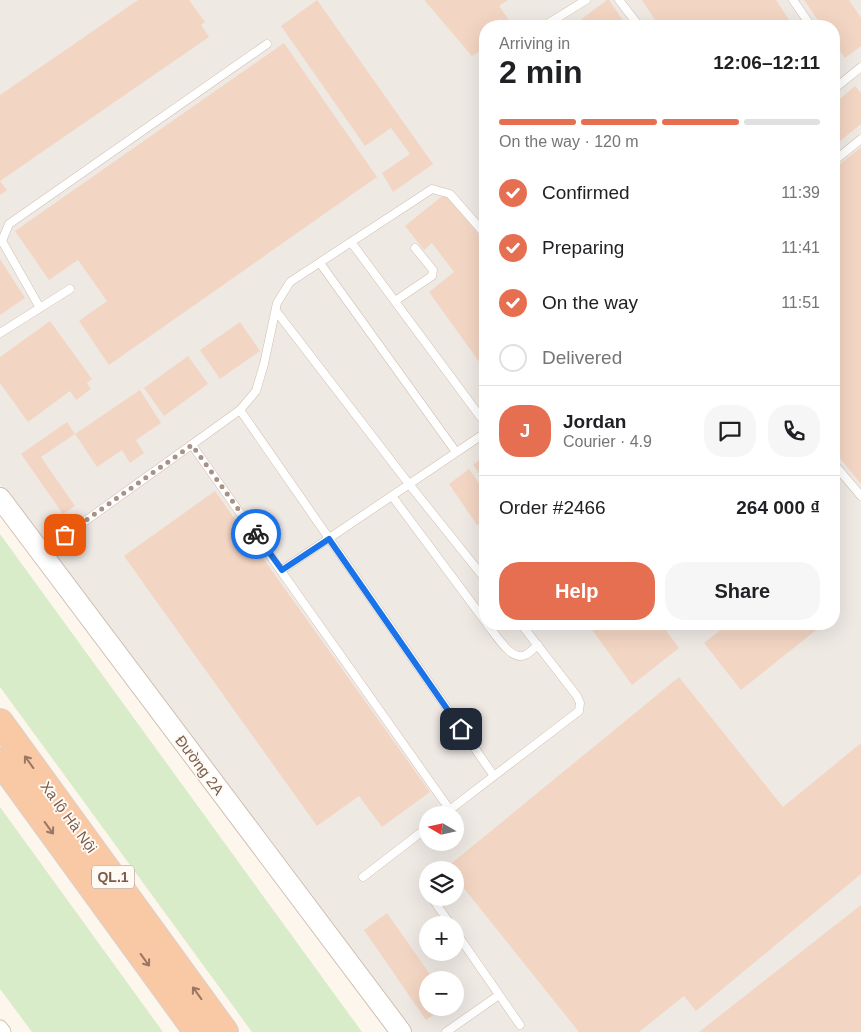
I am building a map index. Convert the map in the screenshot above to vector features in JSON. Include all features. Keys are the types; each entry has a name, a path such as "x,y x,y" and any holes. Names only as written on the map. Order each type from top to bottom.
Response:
{"highway":[{"name":"Xa lộ Hà Nội","path":"0,722 226,1032"},
{"name":"Xa lộ Hà Nội","path":"0,761 197,1032"}],"street":[{"name":"Đường 2A","path":"0,498 401,1032"},
{"path":"0,1028 3,1032"}],"lane":[{"path":"561,20 586,0"},
{"path":"619,0 634,20"},
{"path":"793,0 807,20"},
{"path":"40,308 2,241 8,224 267,44"},
{"path":"840,84 858,69 861,78"},
{"path":"840,156 861,139"},
{"path":"40,553 240,410 256,391 264,364 277,302 290,282 432,189 450,194 479,227"},
{"path":"351,242 479,415"},
{"path":"395,301 432,276 433,270 415,248"},
{"path":"320,263 456,452"},
{"path":"0,333 70,289"},
{"path":"276,311 479,572"},
{"path":"240,410 494,776"},
{"path":"282,570 479,437"},
{"path":"192,445 282,570 441,806"},
{"path":"840,471 861,496"},
{"path":"392,496 479,612"},
{"path":"492,630 507,650 516,656 524,656 538,645"},
{"path":"455,806 579,711 580,703 577,696 526,630"},
{"path":"363,877 419,834"},
{"path":"464,944 520,1025"},
{"path":"446,1032 499,995"}],"shaded area":[{"path":"0,0 861,0 861,1032 413,1032 49,547 0,485"}],"green space":[{"path":"0,534 362,1032 252,1032 0,687"},
{"path":"0,807 163,1032 32,1032 0,989"}],"building":[{"path":"138,0 189,0 205,22 201,25 209,37 0,181 0,95"},
{"path":"317,0 433,164 393,192 382,173 410,154 391,128 365,146 281,26"},
{"path":"508,0 499,6 509,20 479,20 479,52 472,56 425,1"},
{"path":"609,0 623,20 580,20"},
{"path":"642,0 776,0 789,20 655,20"},
{"path":"804,0 849,0 861,18 861,46 845,58 840,51 840,20 818,20"},
{"path":"284,43 377,177 109,365 79,321 107,301 78,260 49,280 15,231"},
{"path":"855,86 861,93 861,124 840,141 840,99"},
{"path":"861,147 861,484 840,458 840,164"},
{"path":"0,181 7,190 0,195"},
{"path":"446,193 479,235 479,362 429,292 454,272 432,243 424,250 405,226"},
{"path":"0,259 25,298 0,315"},
{"path":"50,321 92,379 87,383 91,389 76,400 70,391 28,422 0,383 0,357"},
{"path":"240,322 260,351 220,379 200,350"},
{"path":"188,356 208,384 164,416 144,388"},
{"path":"140,390 161,423 136,440 144,453 130,463 122,450 97,467 75,434"},
{"path":"67,422 75,434 41,457 75,506 63,514 21,454"},
{"path":"479,460 479,474 473,465"},
{"path":"469,469 479,483 479,524 477,525 449,484"},
{"path":"215,491 430,792 382,827 359,796 317,826 124,556"},
{"path":"592,630 666,630 679,648 632,685"},
{"path":"720,630 816,630 741,690 704,643"},
{"path":"679,677 783,807 861,743 861,874 696,1011 684,996 639,1032 579,1032 464,888 464,861 454,861"},
{"path":"861,905 861,1032 699,1032"},
{"path":"387,913 428,971 419,971 419,1010 364,930"},
{"path":"423,1016 432,1016 426,1020"}],"way so far":[{"path":"65,535 192,445 256,534"}],"route":[{"path":"256,534 282,570 329,539 461,729"}]}
